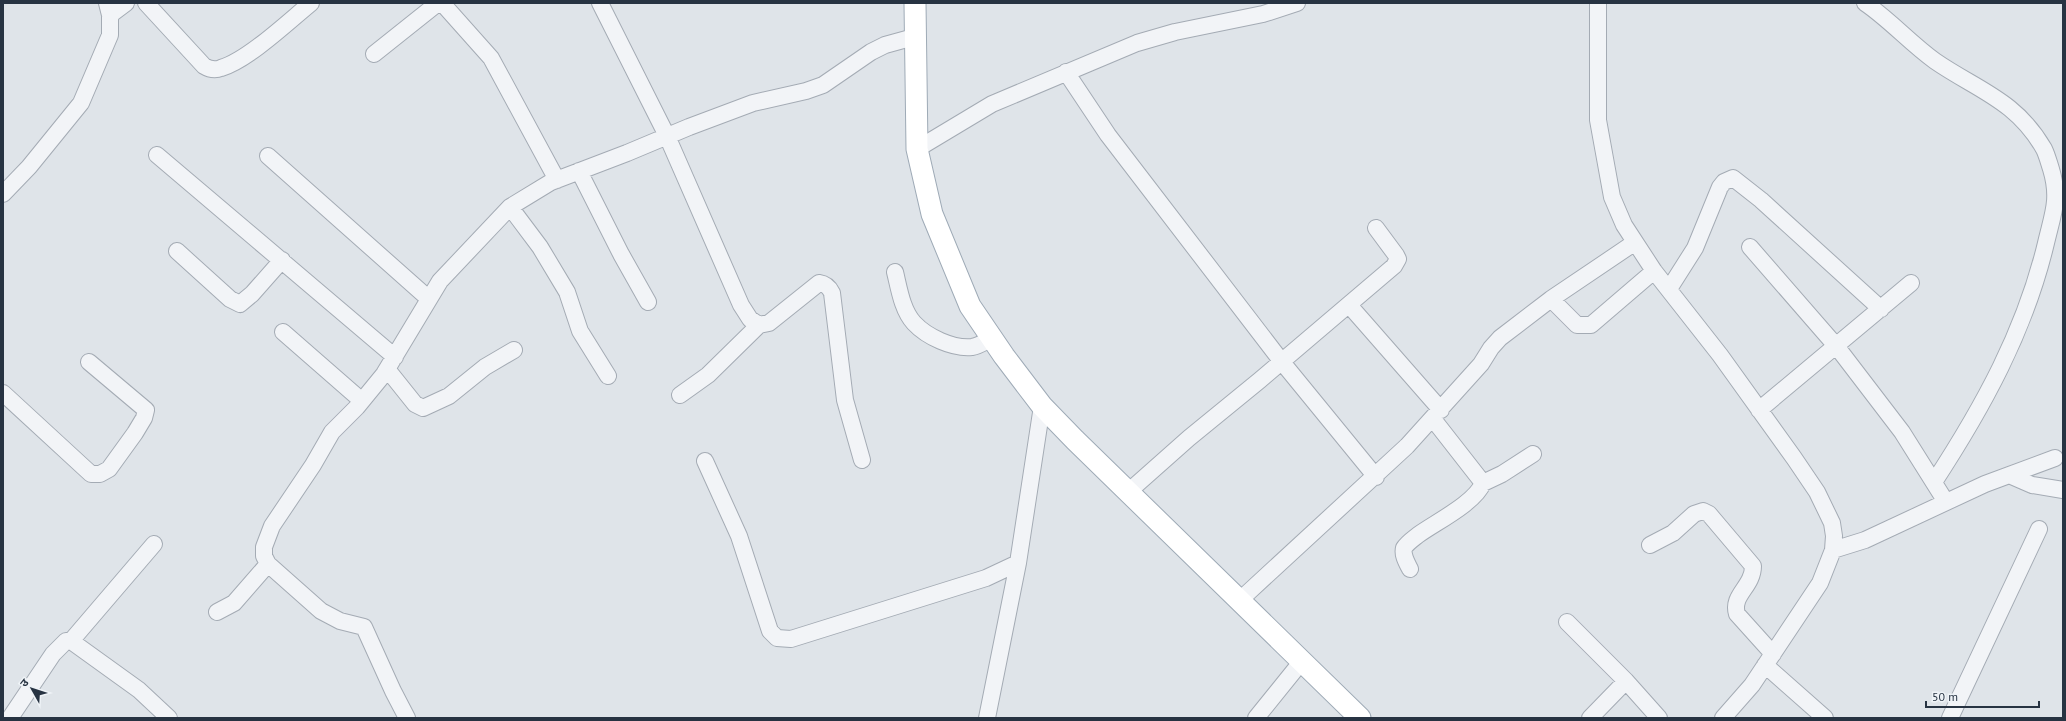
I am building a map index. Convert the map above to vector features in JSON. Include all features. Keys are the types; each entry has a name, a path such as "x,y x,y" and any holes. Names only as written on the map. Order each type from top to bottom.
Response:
{"main road":[{"path":"915,3 914,37 917,149 932,214 968,300 992,338 1042,406 1127,492 1360,718"}],"street":[{"path":"3,194 29,168 81,103 110,35 109,9 126,3"},
{"path":"146,3 209,70 220,69 258,46 312,3"},
{"path":"374,54 438,3"},
{"path":"442,3 478,41 491,58 557,180"},
{"path":"600,3 667,136 741,305 750,319 759,325"},
{"path":"917,149 992,104 1137,43 1175,32 1263,14 1297,3"},
{"path":"1598,3 1598,120 1612,197 1634,243 1759,410 1817,492 1832,523 1834,536 1833,550 1820,583 1752,685 1723,718"},
{"path":"1865,3 1935,61 1997,97 2016,113 2044,149 2055,185 2056,202 2034,290 2020,327 1989,392 1965,435 1934,482"},
{"path":"407,718 364,627 340,621 321,611 268,564 264,556 264,547 272,526 313,465 332,432 362,401 391,363 440,280 510,207 557,180 753,103 806,91 823,85 871,52 885,45 914,37"},
{"path":"1066,72 1108,135 1282,362 1376,477"},
{"path":"157,156 282,260 391,363 415,404 423,408 449,396 485,367 514,350"},
{"path":"268,156 429,300"},
{"path":"579,171 621,254 648,302"},
{"path":"1669,289 1695,248 1720,188 1724,182 1733,178 1761,200 1881,309"},
{"path":"510,207 540,247 567,292 580,331 608,376"},
{"path":"1127,492 1189,438 1349,305 1397,262 1396,255 1376,228"},
{"path":"1240,600 1376,477 1437,414 1481,364 1491,348 1500,338 1551,299 1634,243"},
{"path":"1750,247 1837,347 1902,432 1946,502"},
{"path":"177,251 230,299 240,304 252,294 282,260"},
{"path":"1551,299 1577,325 1591,324 1654,271"},
{"path":"895,272 903,303 913,323 928,334 948,344 973,347 992,338"},
{"path":"1759,410 1837,347 1911,283"},
{"path":"680,396 708,375 759,325 769,323 819,284 825,284 832,293 845,400 862,460"},
{"path":"1349,305 1437,414 1483,483"},
{"path":"283,332 362,401"},
{"path":"3,393 74,460 91,474 100,474 109,469 135,433 144,418 146,410 89,362"},
{"path":"984,717 1018,564 1042,406"},
{"path":"1410,569 1404,557 1404,549 1408,543 1434,523 1471,500 1480,492 1483,483 1502,474 1533,454"},
{"path":"1833,550 1865,540 1946,502 2009,475 2055,458"},
{"path":"705,461 739,536 770,631 777,638 786,640 821,630 986,578 1018,564"},
{"path":"2009,475 2032,485 2063,490"},
{"path":"1650,545 1672,533 1694,514 1703,511 1709,514 1753,566 1753,576 1737,599 1735,606 1737,614 1769,660 1825,718"},
{"path":"1950,718 2039,529"},
{"path":"10,718 54,654 66,641 71,641 154,544"},
{"path":"217,612 234,603 268,564"},
{"path":"1566,622 1626,681 1659,718"},
{"path":"71,641 139,690 169,718"},
{"path":"1256,718 1302,661"},
{"path":"1590,718 1626,681"}]}
